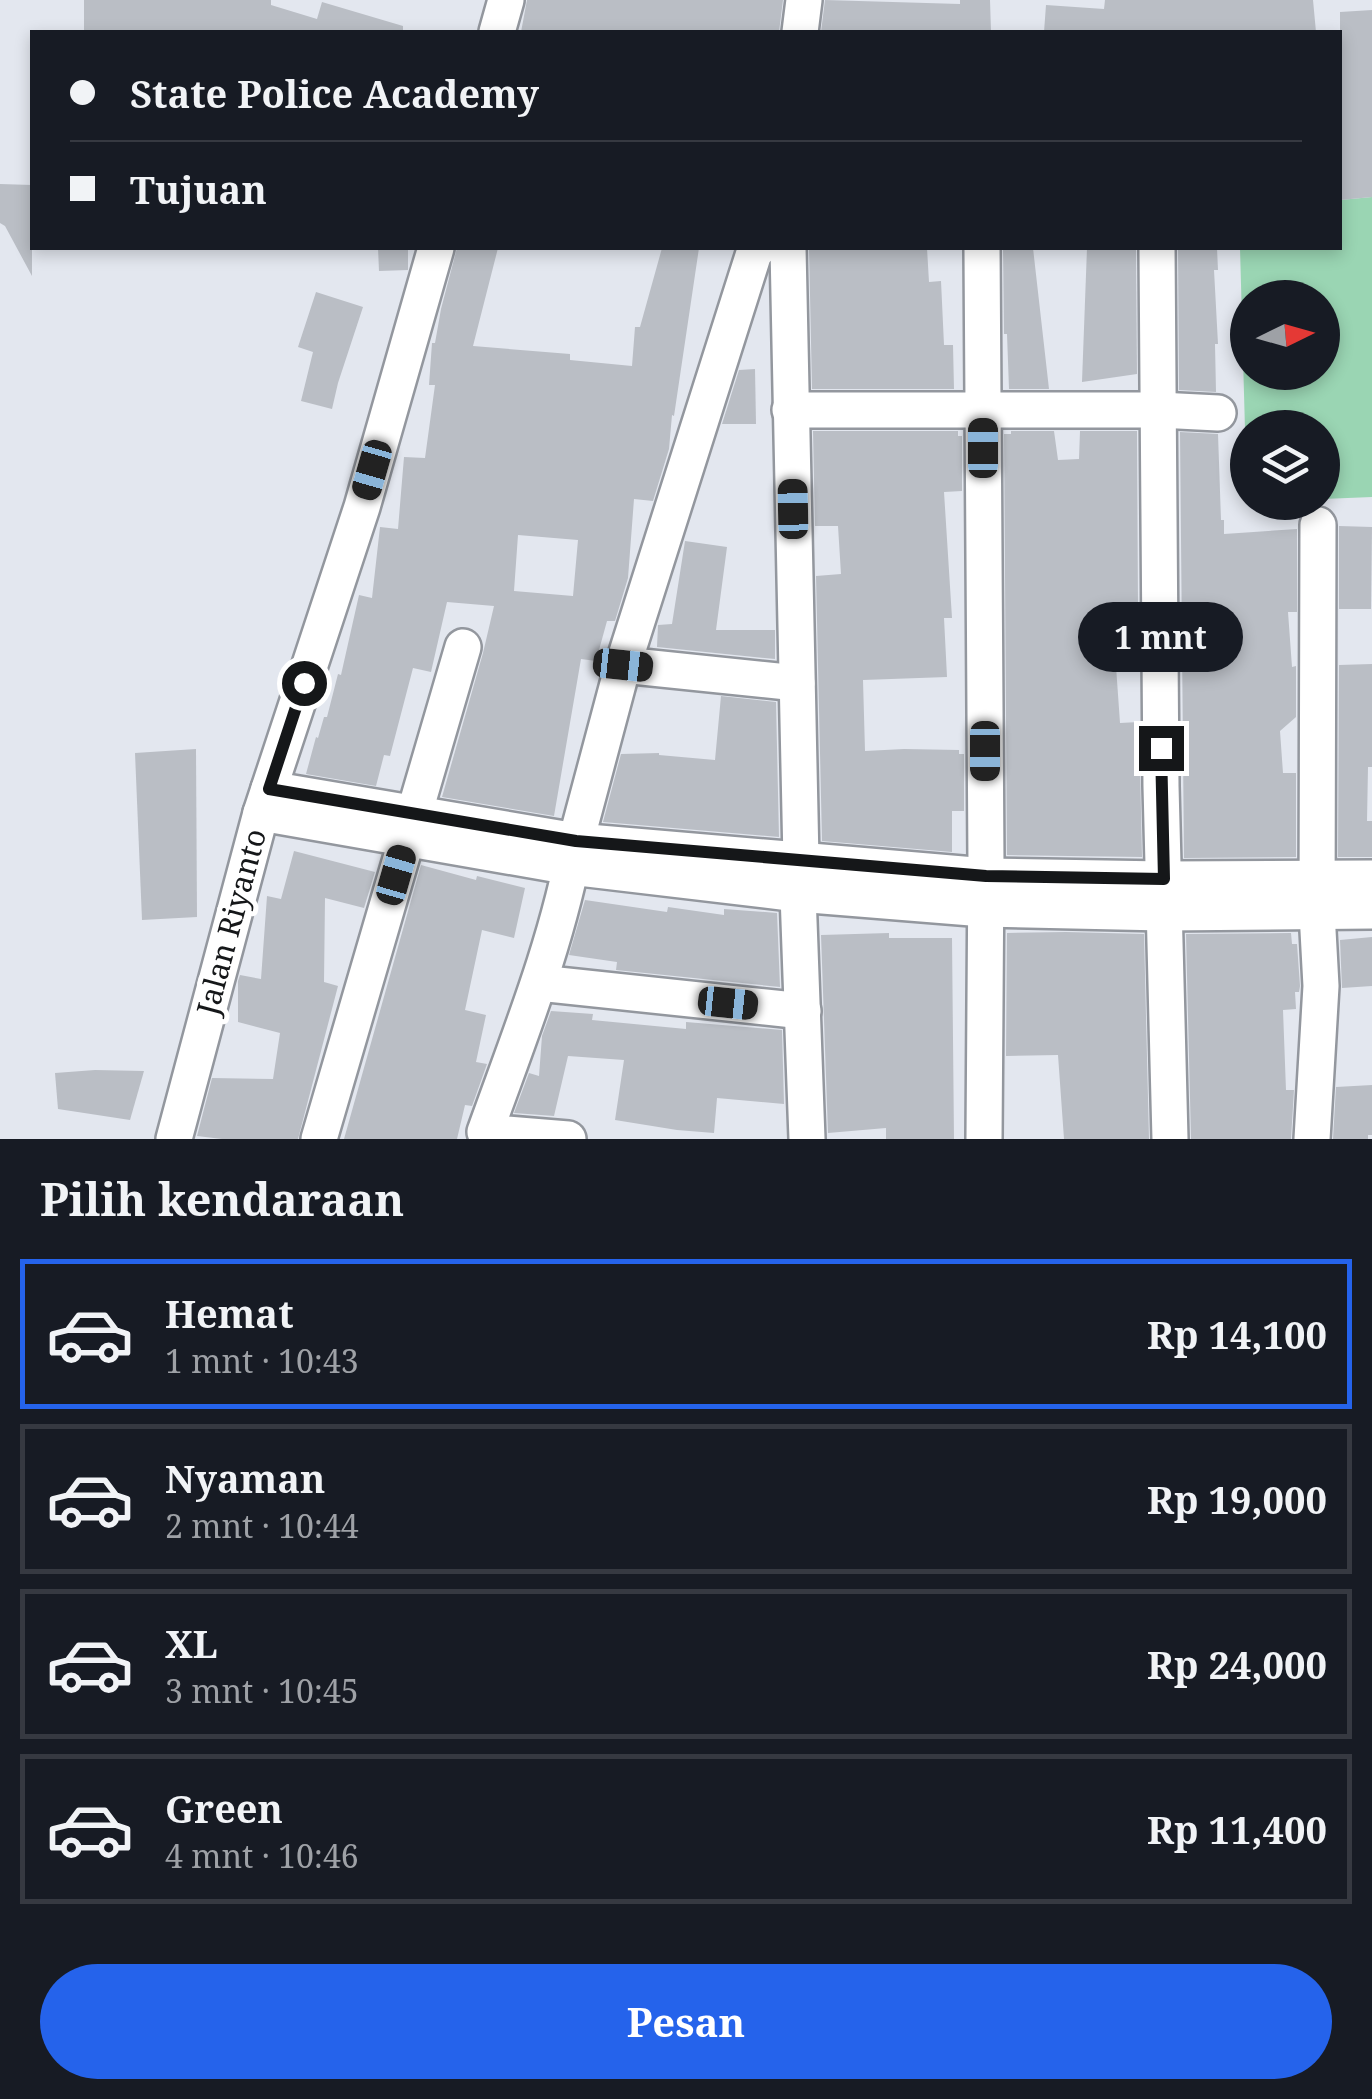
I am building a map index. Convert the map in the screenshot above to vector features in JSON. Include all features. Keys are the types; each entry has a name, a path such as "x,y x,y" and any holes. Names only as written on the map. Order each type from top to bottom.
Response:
{"street":[{"path":"498,30 506,0"},
{"path":"800,30 804,0"},
{"name":"Jalan Riyanto","path":"174,1139 265,801 362,507 435,250"},
{"path":"568,1139 484,1136 539,984 623,665 756,250"},
{"path":"788,250 807,1139"},
{"path":"982,250 984,1139"},
{"path":"1157,250 1170,1139"},
{"path":"790,410 1218,413"},
{"path":"1312,1139 1321,986 1318,526"},
{"path":"319,1139 463,646"},
{"path":"623,665 796,683"},
{"path":"265,801 574,854 800,877 985,893 1318,895 1372,911"},
{"path":"1318,895 1372,878"},
{"path":"539,984 803,1010"}],"green space":[{"path":"1372,197 1372,497 1340,498 1340,410 1244,410 1244,390 1340,390 1340,280 1241,280 1240,250 1342,250 1342,200"}],"building":[{"path":"84,0 271,0 271,5 317,19 322,2 403,26 403,30 84,30"},
{"path":"527,0 783,0 779,30 521,30"},
{"path":"825,0 960,4 960,0 990,0 991,30 821,30"},
{"path":"1105,0 1313,0 1316,30 1044,30 1046,5 1104,9"},
{"path":"1372,10 1372,197 1342,200 1342,30 1340,12"},
{"path":"0,184 30,185 32,276 5,226 0,223"},
{"path":"378,250 408,250 408,270 379,271"},
{"path":"456,250 497,250 473,346 570,354 570,360 632,366 635,327 640,327 661,250 699,250 669,449 653,501 634,499 628,578 615,621 607,621 596,661 581,659 554,816 442,797 494,606 447,602 431,672 413,668 390,756 384,755 376,786 306,774 338,674 341,675 359,595 372,598 380,527 398,529 404,457 425,458 435,385 429,385","holes":["518,535 578,540 573,596 514,591"]},
{"path":"809,250 927,250 929,282 941,281 944,345 953,345 954,389 812,389"},
{"path":"1003,250 1033,250 1049,389 1009,389"},
{"path":"1087,250 1136,250 1137,374 1082,382"},
{"path":"1178,250 1217,250 1216,392 1179,390"},
{"path":"316,292 363,307 332,409 301,401 313,352 298,347"},
{"path":"755,369 756,424 722,424 739,370"},
{"path":"813,431 958,431 958,436 962,436 962,491 944,492 952,618 944,618 947,677 863,680 865,751 959,750 959,754 964,754 964,811 952,811 952,852 822,841 816,576 841,574 838,526 815,526"},
{"path":"1054,431 1058,460 1079,459 1080,431 1137,431 1138,605 1119,605 1121,652 1115,652 1120,723 1139,722 1142,857 1007,855 1004,434"},
{"path":"1180,432 1218,434 1224,534 1297,529 1297,612 1288,612 1292,667 1296,666 1296,717 1280,731 1283,773 1296,773 1296,857 1184,858"},
{"path":"1339,526 1372,527 1371,609 1339,609"},
{"path":"685,541 727,547 716,630 775,630 775,659 657,647 658,625 672,624"},
{"path":"1372,664 1372,767 1368,767 1367,821 1372,821 1372,857 1338,857 1339,665"},
{"path":"721,696 776,702 779,837 603,822 621,754 659,753 715,760"},
{"path":"196,749 197,917 142,920 135,753"},
{"path":"294,851 375,872 364,908 325,898 324,982 338,986 298,1139 197,1136 212,1078 273,1079 280,1033 238,1022 238,981 240,975 261,979 267,896 281,899"},
{"path":"421,865 525,888 514,938 482,930 465,1010 486,1015 476,1062 487,1064 472,1106 465,1105 457,1139 344,1139"},
{"path":"585,900 667,912 668,907 724,915 724,909 777,913 780,987 616,970 617,962 569,955"},
{"path":"889,933 889,938 952,938 954,1139 886,1139 886,1128 828,1133 821,935"},
{"path":"1007,933 1144,934 1149,1139 1064,1139 1058,1055 1006,1056"},
{"path":"1291,933 1292,944 1297,944 1300,986 1299,992 1295,992 1296,1009 1283,1010 1286,1090 1294,1090 1291,1139 1191,1139 1186,934"},
{"path":"1372,937 1372,986 1342,988 1340,940"},
{"path":"551,1011 593,1014 592,1020 686,1029 686,1022 782,1030 784,1104 717,1098 714,1133 615,1120 624,1060 568,1056 554,1116 514,1113 529,1073 539,1076 542,1036"},
{"path":"144,1071 130,1120 58,1109 55,1073"},
{"path":"1372,1085 1372,1135 1368,1139 1333,1139 1336,1087"}],"route":[{"path":"304,683 269,789 576,841 986,876 1164,879 1161,748"}]}
